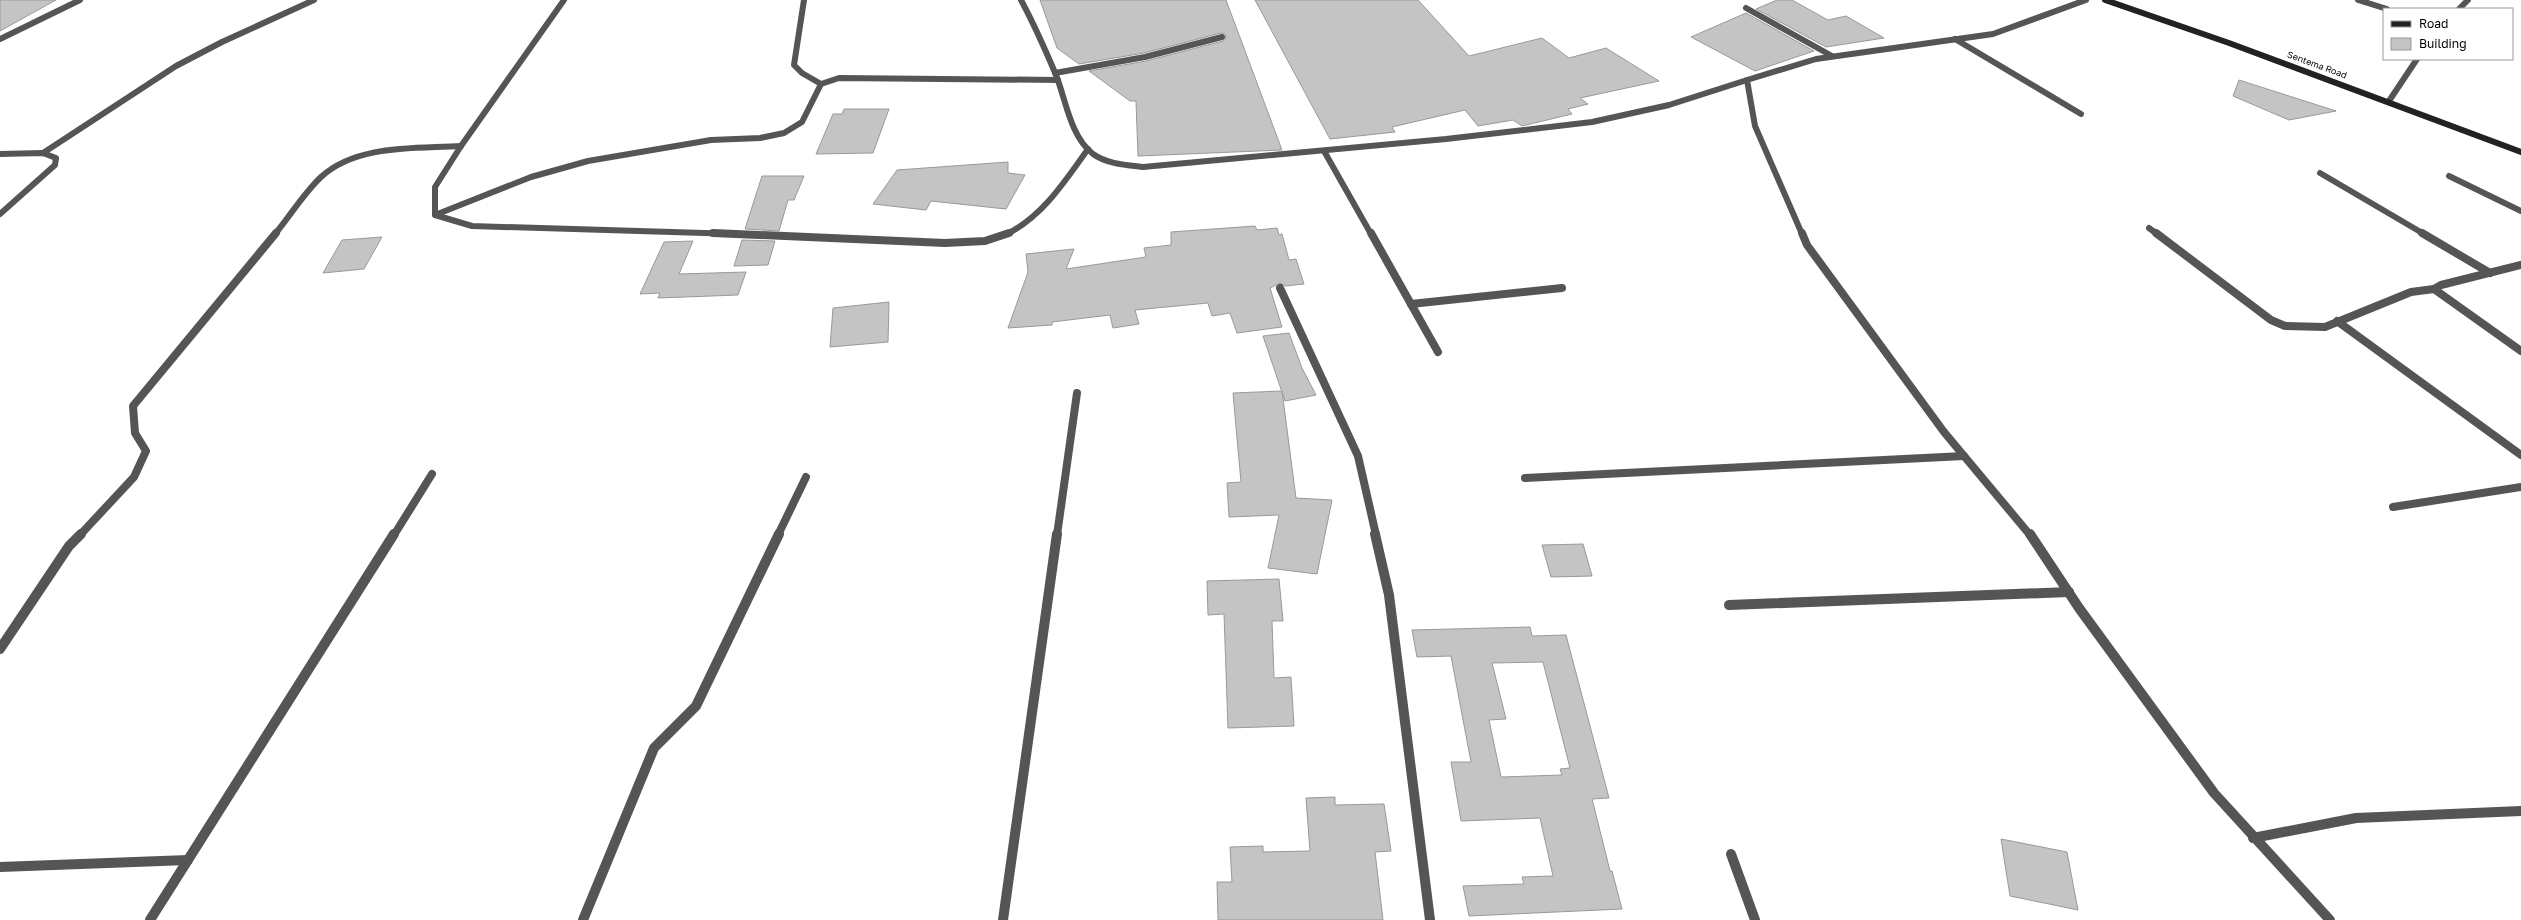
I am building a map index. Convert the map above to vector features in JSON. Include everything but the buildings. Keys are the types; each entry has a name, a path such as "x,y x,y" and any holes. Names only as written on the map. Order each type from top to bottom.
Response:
{"main road":[{"name":"Sentema Road","path":"2105,0 2389,101 2521,152"}],"street":[{"path":"0,39 80,0"},
{"path":"43,153 176,66 222,42 314,0"},
{"path":"434,215 435,187 460,146 564,0"},
{"path":"804,0 794,65 802,74 821,84"},
{"path":"1021,0 1040,35 1076,129 1088,150 1100,157 1122,164 1143,167 1324,151 1592,122 1669,105 1816,59 2008,30 2086,0"},
{"path":"2358,0 2384,8"},
{"path":"2459,8 2468,0"},
{"path":"1746,8 1832,56"},
{"path":"1055,73 1145,58 1222,37"},
{"path":"1955,39 2082,114"},
{"path":"2389,101 2416,60"},
{"path":"434,215 531,177 588,161 711,140 760,138 784,133 802,122 821,84 839,78 1058,80"},
{"path":"1747,80 1755,126 1807,245 1964,456 2030,534 2069,592 2214,793 2253,838 2330,920"},
{"path":"0,649 69,546 134,477 146,451 136,433 133,406 232,290 321,177 346,160 380,152 460,146"},
{"path":"434,215 472,226 635,230 945,243 986,241 1015,231 1049,200 1088,150"},
{"path":"1324,151 1438,352"},
{"path":"0,154 43,153 56,158 55,165 0,214"},
{"path":"2320,173 2490,273"},
{"path":"2449,176 2521,211"},
{"path":"2149,228 2271,320 2285,326 2299,328 2324,326 2411,292 2434,289 2441,285 2519,267"},
{"path":"1280,288 1358,456 1389,595 1430,920"},
{"path":"1411,304 1562,288"},
{"path":"2434,289 2521,351"},
{"path":"2337,321 2521,455"},
{"path":"1003,920 1077,393"},
{"path":"1525,478 1964,456"},
{"path":"150,920 432,474"},
{"path":"583,920 654,748 696,706 806,476"},
{"path":"2393,507 2521,487"},
{"path":"1729,605 2069,592"},
{"path":"2253,838 2356,818 2521,811"},
{"path":"1731,854 1755,920"},
{"path":"0,867 188,860"}]}
